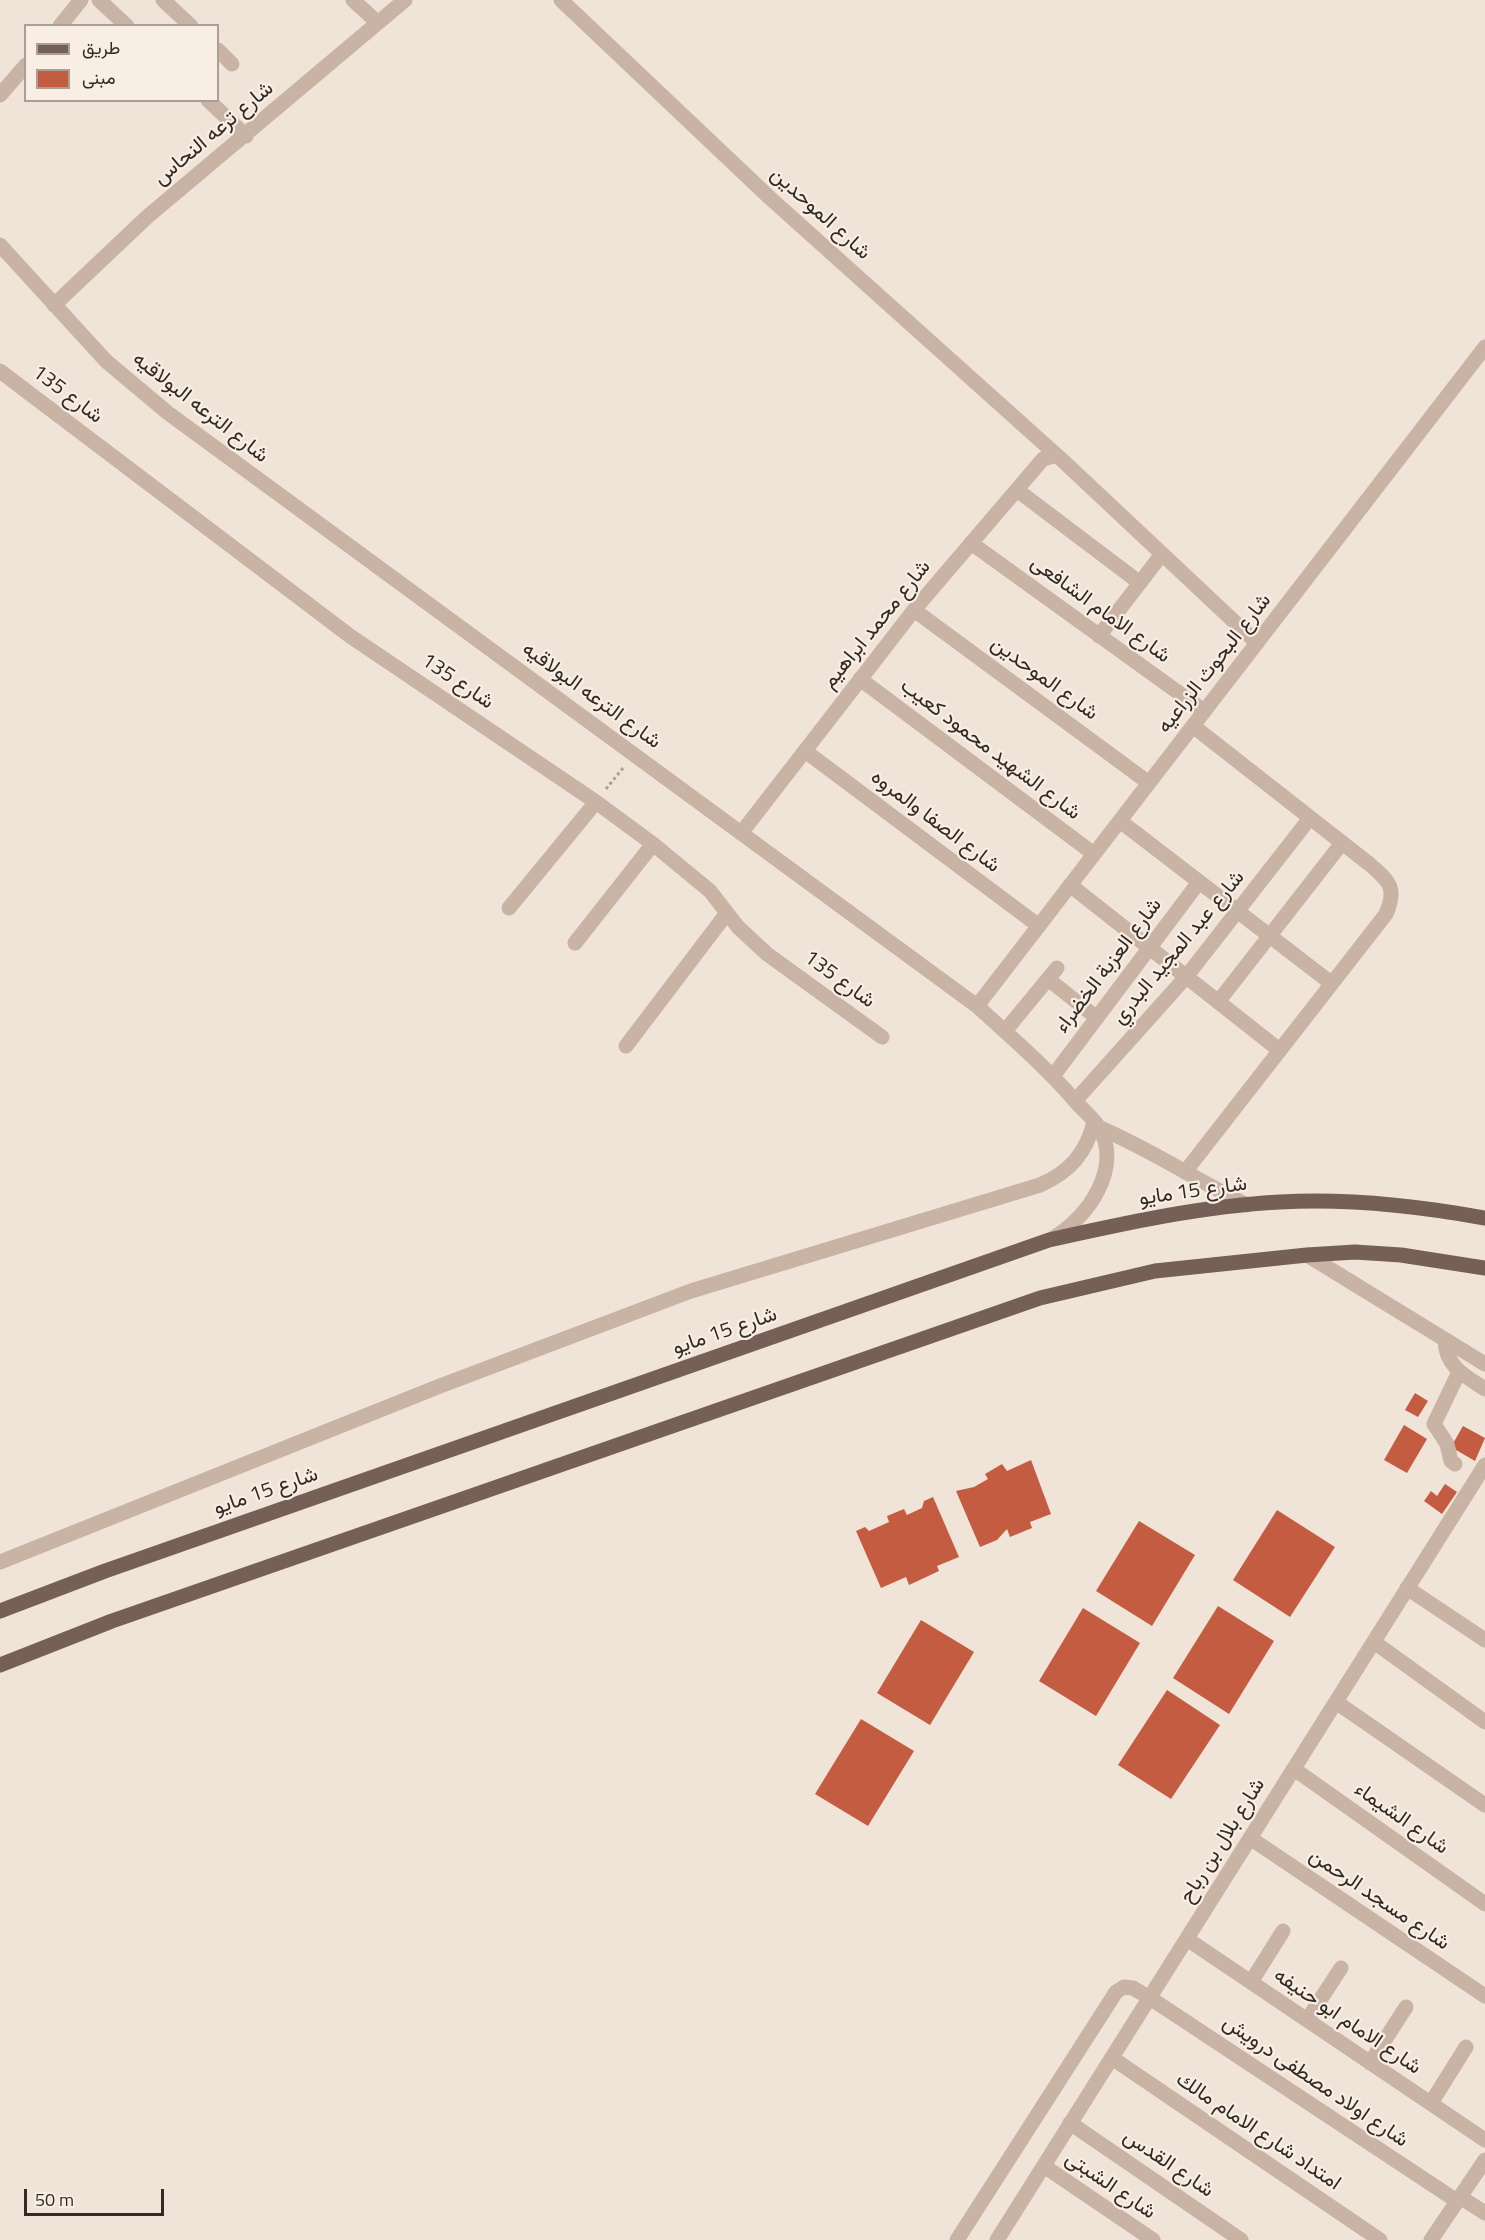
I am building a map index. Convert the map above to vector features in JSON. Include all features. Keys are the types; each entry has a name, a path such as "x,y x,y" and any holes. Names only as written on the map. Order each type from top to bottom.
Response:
{"main road":[{"name":"شارع 15 مايو","path":"0,1611 105,1571 1049,1240 1160,1216 1281,1202 1385,1204 1485,1218"},
{"path":"0,1665 111,1622 1040,1298 1155,1271 1307,1255 1355,1252 1401,1255 1485,1268"}],"street":[{"path":"62,24 81,0"},
{"path":"99,0 125,24"},
{"path":"163,0 189,24"},
{"path":"353,0 378,23"},
{"name":"شارع ترعه النحاس","path":"54,305 147,217 405,0"},
{"name":"شارع الموحدين","path":"561,0 770,198 1257,643"},
{"path":"219,51 232,64"},
{"path":"0,95 24,67"},
{"path":"210,102 246,136"},
{"name":"شارع الترعه البولاقيه","path":"1,247 106,361 168,413 978,1006 1053,1076 1096,1124 1104,1142 1106,1159 1097,1192 1078,1220 1049,1240"},
{"name":"شارع البحوث الزراعيه","path":"978,1006 1485,347"},
{"name":"شارع 135","path":"0,371 350,636 596,802 653,844 710,891 744,933 767,954 882,1037"},
{"name":"شارع محمد ابراهيم","path":"742,832 914,610 1043,459 1054,456"},
{"path":"1017,490 1140,583"},
{"name":"شارع الامام الشافعى","path":"971,543 1204,711"},
{"path":"1099,636 1162,554"},
{"name":"شارع الموحدين","path":"914,610 1149,783"},
{"name":"شارع الشهيد محمود كعيب","path":"860,679 1094,854"},
{"path":"1185,1172 1386,914 1393,898 1391,886 1382,875 1193,726"},
{"name":"شارع الصفا والمروه","path":"805,751 1039,926"},
{"path":"510,908 596,802"},
{"name":"شارع عبد المجيد البدري","path":"1075,1101 1186,977 1310,818"},
{"path":"1120,821 1331,983"},
{"path":"1218,1002 1342,843"},
{"path":"574,943 653,844"},
{"name":"شارع العزبة الخضراء","path":"1053,1076 1199,882"},
{"path":"1070,885 1278,1050"},
{"path":"626,1046 727,913"},
{"path":"1005,1031 1053,973 1097,1018"},
{"path":"0,1562 440,1386 691,1291 1040,1185 1066,1171 1076,1161 1096,1124"},
{"name":"شارع الترعه البولاقيه","path":"1096,1124 1153,1151 1185,1172 1247,1205"},
{"path":"1307,1255 1485,1364"},
{"path":"1445,1340 1445,1349 1459,1372 1485,1389"},
{"path":"1455,1464 1451,1461 1447,1444 1434,1424 1459,1372"},
{"name":"شارع بلال بن رباح","path":"1001,2239 1070,2124 1485,1465"},
{"path":"1407,1588 1485,1640"},
{"path":"1374,1642 1485,1722"},
{"path":"1336,1702 1485,1805"},
{"name":"شارع الشيماء","path":"1294,1769 1485,1904"},
{"name":"شارع مسجد الرحمن","path":"1250,1838 1485,1996"},
{"path":"1251,1982 1283,1931"},
{"name":"شارع الامام ابو حنيفه","path":"1186,1939 1485,2140"},
{"path":"1307,2020 1341,1968"},
{"name":"شارع اولاد مصطفى درويش","path":"957,2240 1116,1992 1129,1986 1458,2199 1485,2213"},
{"path":"1370,2063 1406,2007"},
{"path":"1431,2103 1466,2048"},
{"name":"امتداد شارع الامام مالك","path":"1112,2058 1380,2240"},
{"name":"شارع القدس","path":"1070,2124 1241,2240"},
{"path":"1431,2240 1485,2160"},
{"name":"شارع الشبتى","path":"1044,2166 1153,2240"}],"path":[{"path":"596,802 634,753"}],"building":[{"path":"1415,1393 1428,1401 1418,1417 1405,1410"},
{"path":"1404,1425 1427,1439 1407,1473 1384,1460"},
{"path":"1463,1426 1485,1438 1475,1461 1451,1447"},
{"path":"1031,1460 1051,1514 1030,1522 1032,1528 1010,1537 1007,1529 997,1540 980,1547 956,1491 974,1487 988,1479 985,1474 1002,1464 1007,1471"},
{"path":"1445,1484 1457,1492 1442,1514 1424,1501 1431,1491 1437,1496"},
{"path":"933,1497 959,1557 937,1566 939,1571 909,1585 906,1577 881,1588 856,1531 865,1527 869,1531 889,1522 887,1516 904,1509 907,1515 922,1508 924,1501"},
{"path":"1277,1510 1335,1547 1290,1617 1233,1580"},
{"path":"1139,1521 1195,1555 1152,1626 1096,1591"},
{"path":"1218,1606 1274,1641 1229,1714 1173,1678"},
{"path":"1083,1608 1140,1643 1096,1716 1039,1681"},
{"path":"921,1620 974,1652 930,1725 877,1693"},
{"path":"1167,1690 1220,1725 1171,1799 1118,1765"},
{"path":"861,1719 914,1751 868,1826 815,1794"}]}
